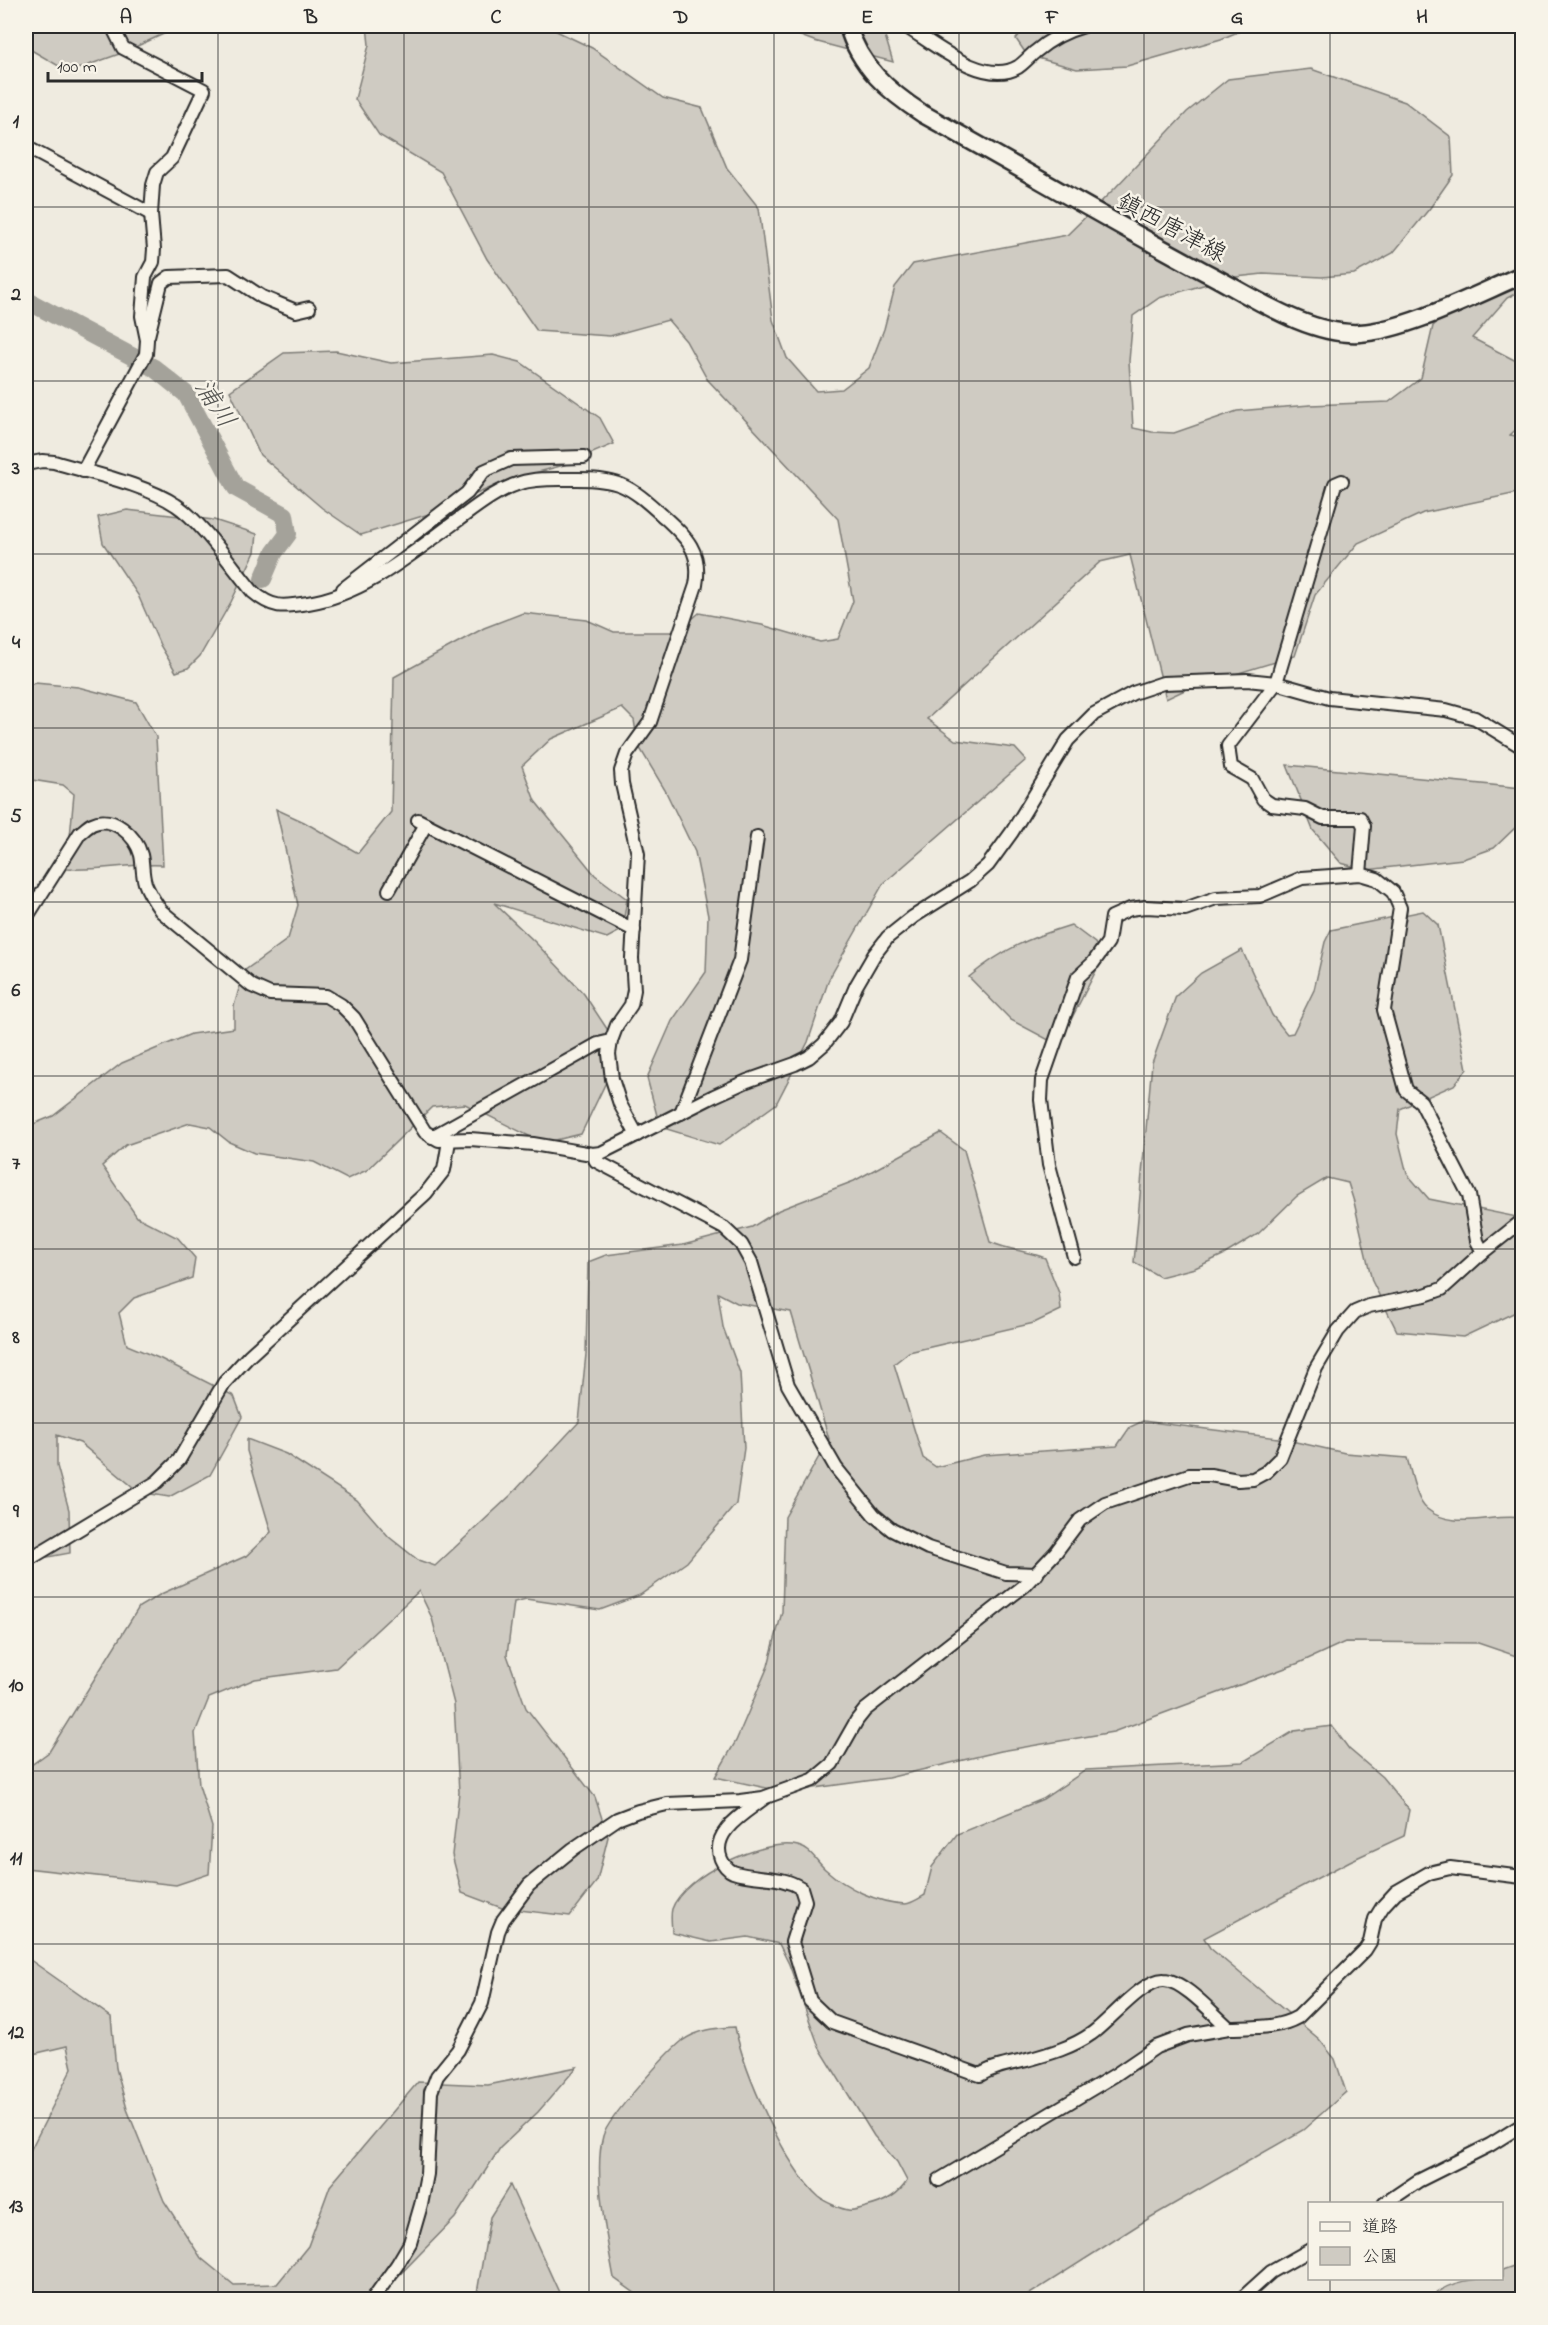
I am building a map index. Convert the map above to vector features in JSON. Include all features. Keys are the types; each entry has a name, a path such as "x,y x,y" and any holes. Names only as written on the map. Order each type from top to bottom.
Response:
{"main road":[{"name":"鎮西唐津線","path":"848,26 873,75 894,95 923,114 1123,229 1294,318 1329,330 1359,333 1390,328 1522,275"}],"street":[{"path":"112,26 123,48 204,90 172,158 157,172 153,185 153,262 145,278 142,316 147,340"},
{"path":"905,26 976,69 1005,72 1018,67 1056,37 1084,26"},
{"path":"26,147 152,214"},
{"path":"83,471 146,354 147,340 161,283 169,277 228,275 262,297 296,311 309,308"},
{"path":"340,596 343,588 467,493 484,471 511,459 584,457"},
{"path":"26,464 42,461 54,462 154,493 177,505 191,518 254,592 264,601 288,607 340,596 362,585 399,562 500,491 530,481 606,479 622,484 636,491 691,544 698,559 699,570 696,585 650,722 627,754 621,771 638,854 632,958 634,990 631,1005 617,1025 609,1053 612,1079 620,1104 638,1135"},
{"path":"1342,481 1335,484 1276,684 1228,746 1231,767 1252,779 1263,799 1272,805 1305,809 1323,818 1360,818 1364,826 1360,874"},
{"path":"26,918 80,833 93,824 107,822 121,827 134,840 141,855 143,879 150,896 161,911 252,986 270,994 326,996 341,1005 354,1018 425,1132 432,1137 448,1141 470,1139 533,1144 592,1154 609,1151 747,1081 809,1057 824,1044 841,1022 856,986 874,955 888,937 913,917 970,881 988,865 1012,832 1068,740 1094,714 1133,693 1163,683 1247,680 1276,684 1329,698 1446,710 1475,718 1522,747"},
{"path":"389,890 422,822 634,930"},
{"path":"681,1113 740,960 757,837"},
{"path":"1074,1257 1049,1165 1041,1100 1042,1080 1078,977 1093,963 1108,942 1112,917 1130,909 1185,909 1216,898 1260,896 1302,878 1360,874 1377,879 1393,892 1400,908 1384,1010 1406,1090 1421,1102 1469,1195 1477,1241 1483,1252"},
{"path":"432,1137 598,1044 611,1041"},
{"path":"26,1561 157,1482 171,1470 224,1383 249,1356 426,1193 444,1170 448,1141"},
{"path":"592,1154 596,1161 724,1228 741,1244 751,1263 788,1385 836,1468 874,1515 892,1530 928,1548 1006,1573 1037,1574"},
{"path":"372,2300 410,2243 427,2174 431,2092 437,2076 453,2058 473,2022 482,2003 498,1932 503,1920 529,1885 573,1849 617,1820 638,1811 667,1804 764,1798 813,1780 832,1764 865,1710 1024,1586 1037,1574 1080,1520 1105,1503 1189,1475 1210,1475 1238,1480 1253,1479 1266,1472 1280,1458 1316,1368 1338,1331 1355,1312 1369,1306 1425,1295 1443,1289 1483,1252 1522,1221"},
{"path":"764,1798 724,1831 718,1850 722,1862 731,1872 788,1880 801,1888 805,1901 792,1941 810,2001 832,2022 980,2075 989,2069 1031,2059 1076,2043 1092,2034 1148,1985 1160,1979 1174,1980 1229,2028"},
{"path":"939,2180 1115,2075 1156,2047 1188,2035 1229,2028 1265,2027 1288,2023 1298,2017 1365,1950 1370,1942 1375,1919 1383,1906 1396,1892 1429,1873 1450,1868 1522,1877"},
{"path":"1387,2202 1419,2181 1490,2145 1522,2125"},
{"path":"1240,2300 1271,2272 1308,2251"}],"green space":[{"path":"26,26 181,26 122,53 69,72 26,47"},
{"path":"367,26 546,26 592,48 663,98 702,108 727,168 759,208 773,320 787,358 816,391 842,389 869,368 884,329 895,287 913,264 1067,235 1187,112 1228,79 1311,69 1405,102 1451,137 1453,175 1430,208 1393,253 1354,274 1322,277 1263,274 1227,278 1159,298 1133,316 1129,361 1133,428 1174,433 1237,411 1389,402 1421,378 1433,326 1448,312 1522,282 1522,290 1507,298 1472,338 1522,364 1522,424 1510,435 1522,437 1522,492 1423,513 1358,543 1315,595 1295,656 1189,688 1166,699 1130,555 1100,562 927,719 955,740 1015,748 1026,760 883,884 829,979 808,1042 776,1104 719,1145 660,1127 647,1078 672,1021 706,972 708,916 695,852 665,790 638,745 634,720 622,708 551,739 522,766 535,801 595,875 627,899 622,930 607,938 494,903 584,994 613,1038 608,1078 581,1134 543,1143 465,1104 432,1107 367,1170 347,1179 314,1162 254,1153 229,1142 210,1127 190,1123 126,1145 102,1166 137,1217 178,1238 195,1258 192,1278 134,1298 119,1313 127,1345 161,1359 234,1396 242,1417 210,1475 169,1497 139,1492 80,1443 57,1435 57,1466 69,1510 70,1553 37,1559 26,1557 26,1127 53,1116 122,1063 191,1034 234,1028 234,1006 244,971 288,939 298,905 276,809 358,853 391,812 394,677 484,628 523,613 587,620 614,632 677,632 699,613 762,625 820,642 838,639 853,601 838,519 707,379 686,341 668,320 610,336 537,331 487,259 441,172 379,135 355,99 369,45"},
{"path":"774,26 882,26 893,62 814,41"},
{"path":"1026,26 1252,26 1221,39 1127,66 1077,69 1027,55 1016,39"},
{"path":"336,351 391,363 493,355 520,362 600,418 614,444 564,465 509,480 429,514 361,535 322,508 260,455 230,391 284,353"},
{"path":"127,510 214,520 257,534 255,552 231,602 200,656 188,668 176,672 160,645 138,595 103,543 98,517"},
{"path":"35,683 78,687 136,702 156,737 163,865 67,869 74,794 63,785 26,779 26,686"},
{"path":"1287,765 1522,788 1522,813 1519,824 1494,848 1463,859 1366,870 1341,863 1313,830"},
{"path":"1423,911 1438,925 1467,1069 1454,1085 1400,1109 1397,1134 1407,1174 1429,1199 1522,1218 1522,1309 1463,1337 1397,1331 1372,1281 1348,1183 1327,1178 1297,1196 1258,1234 1225,1254 1195,1268 1160,1277 1134,1262 1152,1063 1176,996 1201,973 1242,950 1272,1015 1287,1034 1293,1033 1314,990 1325,942 1331,930"},
{"path":"1071,925 1095,943 1102,959 1058,1045 1011,1020 969,977 1017,945"},
{"path":"941,1133 964,1150 990,1242 1045,1258 1059,1293 1061,1310 1034,1323 909,1352 894,1364 923,1458 936,1467 984,1455 1117,1446 1130,1427 1143,1421 1278,1438 1345,1453 1407,1458 1414,1485 1423,1505 1437,1515 1461,1520 1522,1518 1522,1658 1478,1643 1345,1642 1299,1663 1113,1732 1001,1751 888,1778 785,1792 715,1777 736,1741 768,1666 782,1612 785,1517 829,1439 791,1312 737,1303 718,1293 723,1327 740,1373 744,1448 736,1504 687,1562 640,1595 600,1610 526,1599 514,1602 507,1655 526,1708 595,1797 608,1837 597,1881 570,1916 502,1908 462,1893 452,1855 459,1792 454,1704 432,1618 419,1591 336,1668 255,1679 209,1698 195,1733 199,1785 212,1827 209,1874 176,1885 26,1868 26,1769 49,1752 139,1607 161,1594 246,1556 271,1532 247,1451 247,1439 286,1454 357,1500 389,1537 418,1560 435,1566 511,1495 579,1422 586,1354 588,1262 606,1255 683,1245 752,1227 779,1210 854,1181"},
{"path":"1332,1726 1349,1749 1382,1777 1409,1810 1404,1836 1350,1861 1204,1938 1210,1948 1319,2039 1335,2059 1346,2092 1303,2130 1151,2217 1022,2299 643,2299 614,2278 600,2187 600,2151 603,2136 626,2101 664,2059 682,2041 701,2032 735,2027 747,2068 768,2118 793,2164 819,2197 841,2208 855,2210 890,2198 907,2181 897,2162 874,2136 819,2047 789,1964 779,1944 748,1937 711,1942 672,1933 672,1909 679,1896 692,1884 708,1872 747,1853 766,1847 798,1846 807,1850 825,1869 852,1888 884,1901 907,1904 925,1895 932,1867 957,1834 1043,1799 1086,1770 1243,1762 1294,1731"},
{"path":"26,1957 111,2017 116,2068 127,2109 164,2201 201,2258 234,2285 277,2284 308,2246 330,2186 418,2082 488,2085 577,2067 538,2112 500,2148 455,2218 376,2299 26,2299 26,2159 72,2068 67,2046 33,2054 26,2058"},
{"path":"510,2185 562,2299 476,2299 490,2217"},
{"path":"1522,2263 1522,2299 1430,2299 1445,2288 1463,2281 1503,2280 1503,2270"}],"waterway":[{"name":"浦川","path":"26,300 154,368 186,394 236,488 285,515 288,534 274,553 263,579"}]}
